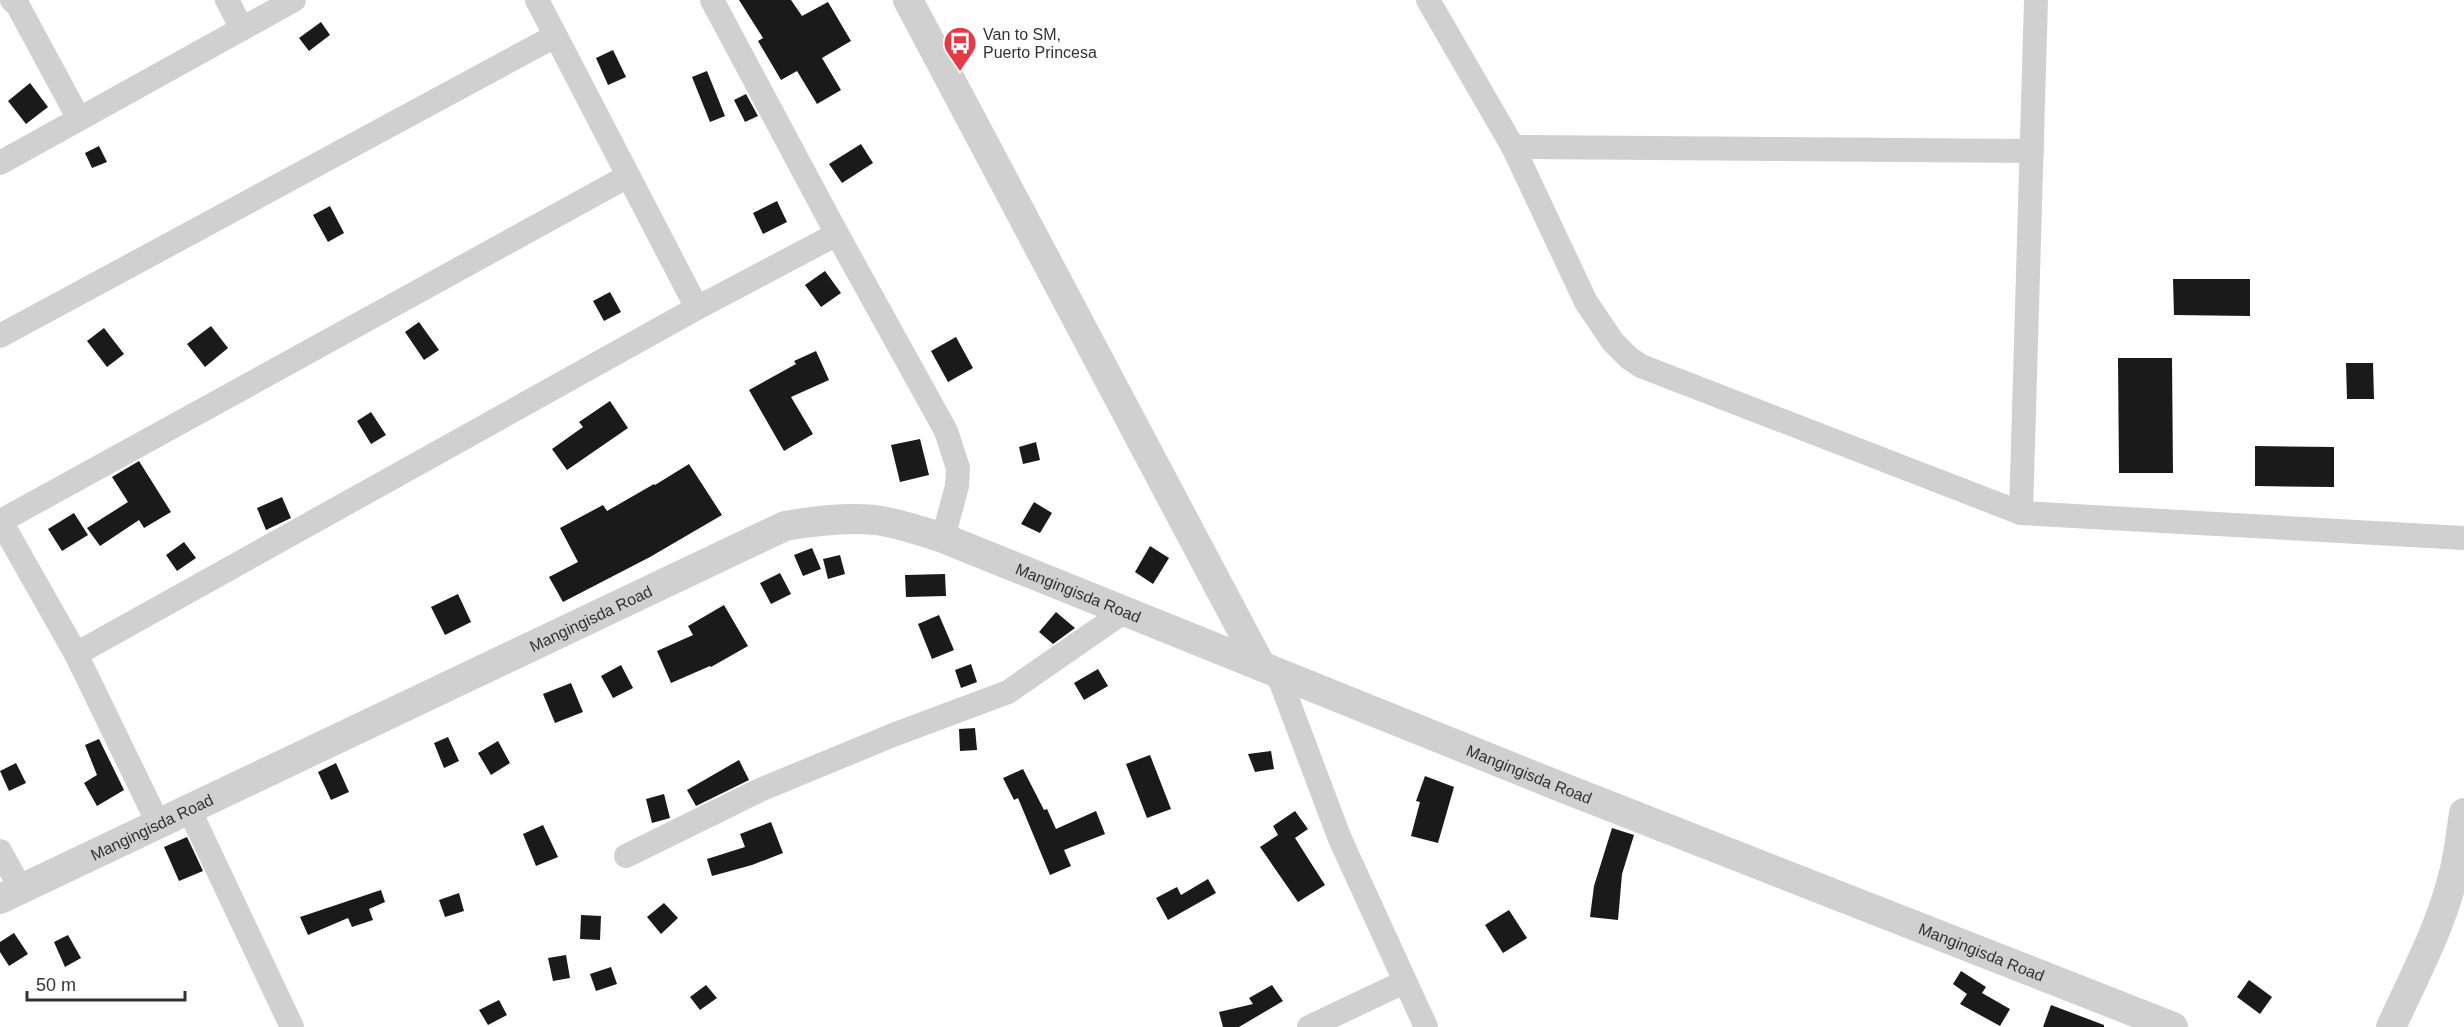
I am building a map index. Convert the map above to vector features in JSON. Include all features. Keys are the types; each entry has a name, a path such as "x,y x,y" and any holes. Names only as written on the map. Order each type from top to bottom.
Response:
{"street":[{"path":"12,0 18,6 79,119"},
{"path":"227,0 242,29"},
{"path":"0,163 294,0"},
{"path":"537,0 697,308"},
{"path":"712,0 946,431 958,468 957,486 943,538"},
{"path":"908,0 1269,669 1340,839 1426,1027"},
{"path":"1428,0 1513,147 1586,302 1613,342 1629,358 1652,371 2021,513 2464,538"},
{"path":"2021,513 2036,0"},
{"path":"0,336 555,36"},
{"path":"1513,147 2031,150"},
{"path":"158,823 76,654 0,520 628,176"},
{"path":"76,654 697,308 837,234"},
{"name":"Mangingisda Road","path":"10,894 785,526 830,519 874,520 905,526 943,538 1573,792 2173,1027"},
{"path":"626,856 760,790 893,735 1008,692 1125,611"},
{"path":"189,809 292,1027"},
{"path":"2391,1027 2444,907 2455,872 2464,813"},
{"path":"0,851 10,894"},
{"path":"1310,1027 1404,982"}],"building":[{"path":"739,0 791,0 802,16 828,2 851,41 822,58 841,90 817,104 797,71 781,80 758,41 763,38"},
{"path":"321,22 330,35 309,51 299,38"},
{"path":"613,50 626,77 608,85 596,58"},
{"path":"707,71 725,116 710,122 692,77"},
{"path":"30,83 48,107 26,124 8,101"},
{"path":"746,94 758,116 745,122 734,100"},
{"path":"861,144 873,163 842,183 829,164"},
{"path":"99,146 107,162 92,168 85,153"},
{"path":"777,201 787,222 763,234 753,213"},
{"path":"330,206 344,233 328,242 313,215"},
{"path":"825,271 841,293 821,307 805,285"},
{"path":"2173,279 2250,279 2250,316 2174,315"},
{"path":"610,292 621,312 604,321 593,301"},
{"path":"419,322 439,350 424,360 405,332"},
{"path":"211,326 228,348 205,367 187,344"},
{"path":"104,328 124,354 107,367 87,341"},
{"path":"956,337 973,368 948,382 931,351"},
{"path":"816,351 829,380 791,397 813,434 784,451 749,390 796,364 794,361"},
{"path":"2118,358 2172,358 2173,473 2119,473"},
{"path":"2346,363 2373,363 2374,399 2347,399"},
{"path":"610,401 628,428 567,470 552,449 583,427 579,422"},
{"path":"371,412 386,435 371,444 357,421"},
{"path":"920,439 929,475 900,482 891,445"},
{"path":"1036,442 1040,460 1023,464 1019,447"},
{"path":"2255,446 2334,447 2334,487 2255,486"},
{"path":"139,461 171,512 144,528 139,520 100,546 87,528 128,502 112,477"},
{"path":"689,464 722,515 650,557 563,602 549,577 578,562 560,528 603,505 607,511"},
{"path":"282,497 291,518 266,530 257,508"},
{"path":"1034,502 1052,513 1040,533 1021,524"},
{"path":"74,513 88,535 62,551 48,529"},
{"path":"184,542 196,558 177,571 166,555"},
{"path":"1150,546 1169,558 1153,584 1135,572"},
{"path":"812,548 821,569 803,576 794,555"},
{"path":"840,555 845,574 828,579 823,559"},
{"path":"780,573 791,594 771,604 760,583"},
{"path":"945,574 946,596 906,597 905,575"},
{"path":"458,594 471,622 445,635 431,607"},
{"path":"724,605 748,646 711,667 671,683 657,651 693,635 688,626"},
{"path":"1056,612 1075,628 1053,644 1039,632"},
{"path":"939,615 954,650 932,659 918,624"},
{"path":"971,664 977,682 961,688 955,670"},
{"path":"621,665 633,688 613,698 601,676"},
{"path":"1098,669 1108,686 1084,700 1074,683"},
{"path":"571,683 583,712 555,723 543,694"},
{"path":"975,728 977,750 960,751 959,729"},
{"path":"448,737 459,761 444,768 434,743"},
{"path":"99,739 124,790 97,806 84,783 97,775 85,745"},
{"path":"498,741 510,763 491,775 478,753"},
{"path":"1271,751 1274,769 1255,772 1248,754"},
{"path":"1150,755 1171,809 1147,818 1126,764"},
{"path":"739,760 749,780 696,806 687,790"},
{"path":"16,763 26,783 9,791 0,771"},
{"path":"336,763 349,792 331,800 318,772"},
{"path":"1023,769 1056,829 1096,811 1105,834 1064,850 1071,866 1050,875 1018,798 1014,800 1003,778"},
{"path":"1425,776 1454,787 1438,843 1411,836 1420,802 1416,801"},
{"path":"664,794 670,818 652,823 646,799"},
{"path":"1295,811 1308,829 1295,838 1325,885 1298,902 1260,847 1278,835 1273,826"},
{"path":"771,822 783,853 752,865 712,876 707,859 745,847 740,834"},
{"path":"543,825 558,857 536,866 523,834"},
{"path":"1612,828 1634,835 1622,874 1618,920 1590,917 1594,886"},
{"path":"187,837 203,871 179,881 164,847"},
{"path":"1208,879 1216,893 1168,920 1156,898 1177,887 1181,895"},
{"path":"381,890 385,902 369,909 373,920 352,927 348,918 308,935 300,917"},
{"path":"459,893 464,911 445,917 439,900"},
{"path":"664,903 678,918 661,934 647,917"},
{"path":"1509,910 1527,938 1503,953 1485,925"},
{"path":"581,915 601,916 600,940 580,939"},
{"path":"14,933 28,954 9,966 0,952 0,942"},
{"path":"68,935 81,958 65,967 54,942"},
{"path":"566,955 570,978 553,981 548,958"},
{"path":"611,967 617,984 596,991 590,974"},
{"path":"1961,971 1986,987 1982,993 2010,1009 2000,1026 1960,1004 1967,994 1953,984"},
{"path":"2249,980 2272,997 2260,1014 2237,997"},
{"path":"706,985 717,998 700,1010 690,997"},
{"path":"1272,985 1283,1001 1239,1027 1223,1027 1219,1012 1253,1004 1249,998"},
{"path":"499,1000 507,1015 488,1025 479,1010"},
{"path":"2051,1005 2104,1025 2104,1027 2043,1027"}],"place":[{"name":"Van to SM, Puerto Princesa","path":"960,72"}]}
